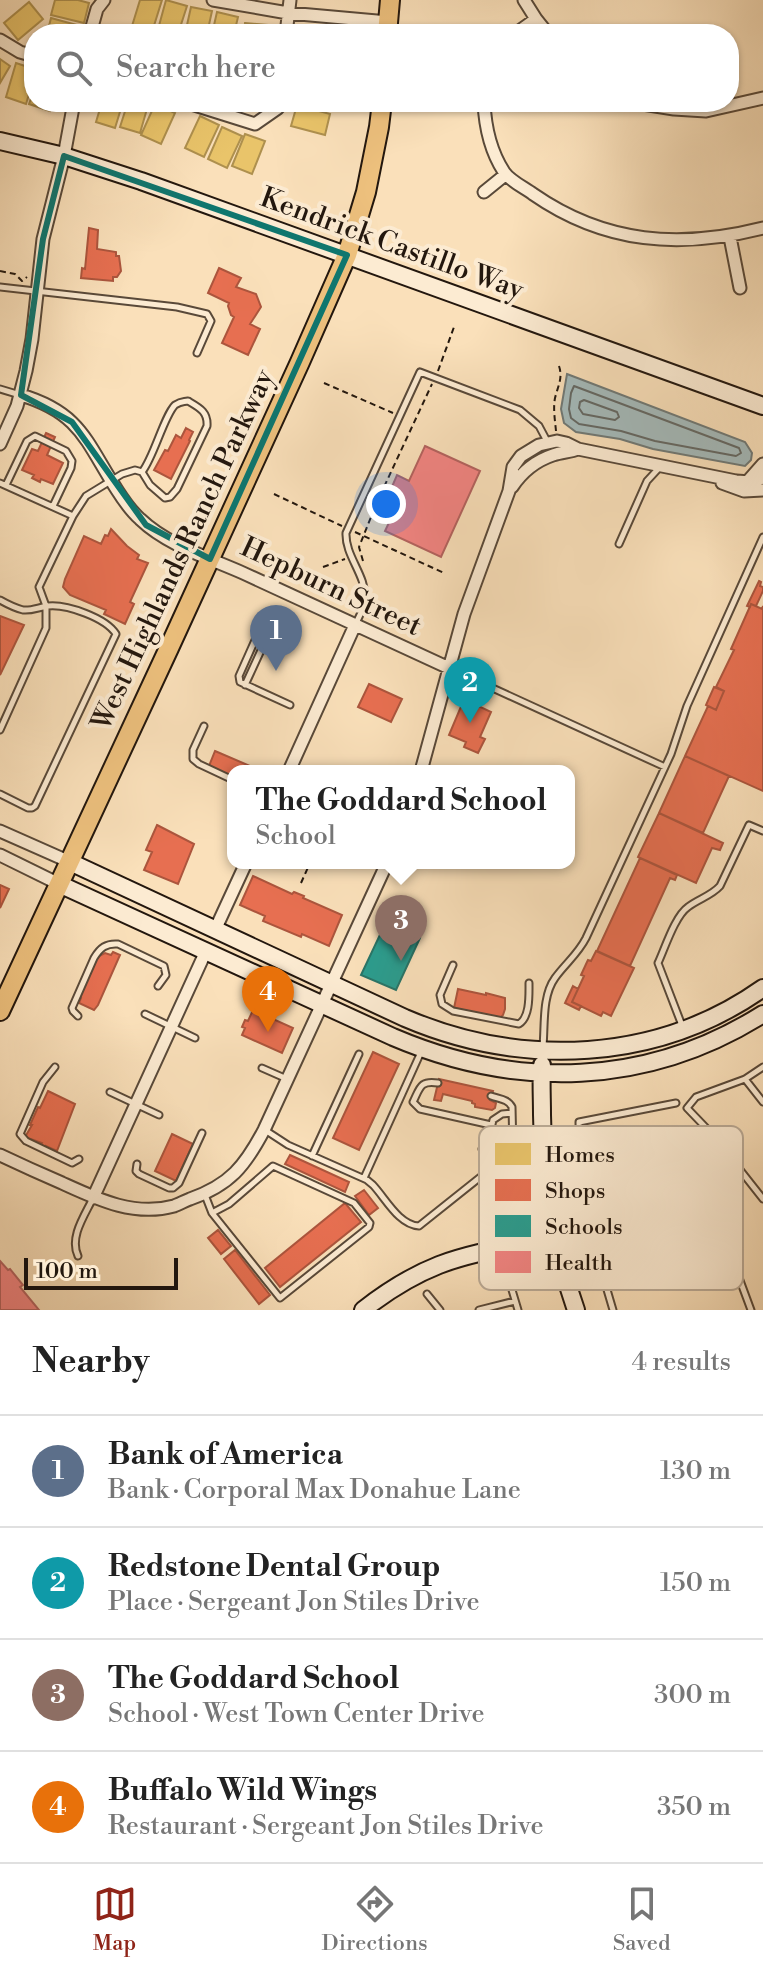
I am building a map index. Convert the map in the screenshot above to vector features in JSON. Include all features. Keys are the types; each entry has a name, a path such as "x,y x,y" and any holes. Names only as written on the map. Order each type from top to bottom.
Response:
{"main road":[{"path":"388,24 390,0"},
{"name":"West Highlands Ranch Parkway","path":"0,1011 347,255 366,192 381,112"}],"street":[{"path":"93,24 97,9 104,0"},
{"path":"213,0 361,24"},
{"path":"287,24 290,0"},
{"path":"524,0 540,24"},
{"path":"529,24 536,19"},
{"path":"0,40 24,53"},
{"path":"739,103 763,98"},
{"path":"0,444 21,395 43,239 72,112"},
{"path":"217,112 255,124 272,112"},
{"path":"485,112 488,135 505,175 556,210 608,231 654,240 730,237 763,228"},
{"name":"Kendrick Castillo Way","path":"0,141 64,156 141,181 763,406"},
{"path":"484,192 505,175"},
{"path":"730,237 740,288"},
{"name":"Hepburn Street","path":"21,395 53,407 72,422 132,512 146,525 210,559 449,668"},
{"path":"423,765 468,603 509,491 516,461 532,448 552,442 748,482 763,478"},
{"path":"509,491 537,462 578,449"},
{"path":"748,482 763,464"},
{"path":"692,472 744,491 763,490"},
{"path":"292,765 355,625"},
{"path":"0,831 405,1018 448,1035 494,1046 579,1051 640,1042 683,1029 722,1012 763,988"},
{"path":"0,855 422,1050 484,1066 541,1073 599,1071 646,1063 708,1043 763,1014"},
{"path":"215,930 243,869"},
{"path":"0,1155 93,1198 120,1207 174,1206 205,1195 238,1170 264,1130 384,869"},
{"path":"93,1198 206,951"},
{"path":"542,1126 543,1051"},
{"path":"363,1310 403,1282 440,1265 479,1254"},
{"path":"570,1290 576,1310"}],"lane":[{"path":"0,287 199,311 210,316 211,321 197,353"},
{"path":"355,625 366,596 346,543 347,529 420,372 524,412 552,442"},
{"path":"0,389 21,395"},
{"path":"0,730 46,628 46,606 39,587 73,516 86,496 131,470 142,472 150,485 165,498 173,495 207,426 205,412 188,401 176,405 142,472"},
{"path":"53,506 72,461 66,451 35,436 27,441 3,484 73,516"},
{"path":"619,544 648,479 662,466"},
{"path":"543,1051 546,1005 551,987 556,976 583,944 665,767 689,700 763,537"},
{"path":"0,600 21,610 63,606 111,627 116,634 37,804 28,808 0,794"},
{"path":"260,629 239,676 240,682 290,705"},
{"path":"245,685 269,633"},
{"path":"449,668 665,767"},
{"path":"204,726 193,750 193,759 227,777"},
{"path":"683,1029 658,963 679,916 720,886 749,825 763,831"},
{"path":"78,1016 72,1008 94,958 98,951 111,943 164,966 166,975 158,986"},
{"path":"453,965 439,998 445,1007 510,1024 522,1023 526,1016 529,983"},
{"path":"145,1014 195,1038"},
{"path":"364,1178 422,1050"},
{"path":"312,1156 359,1054"},
{"path":"55,1067 44,1080 20,1134 26,1141 72,1163 79,1159"},
{"path":"704,1126 687,1108 696,1097 745,1079 763,1067"},
{"path":"262,1068 288,1079"},
{"path":"745,1079 763,1102"},
{"path":"438,1083 429,1081 422,1085 413,1102 420,1109 491,1125 496,1116 512,1113"},
{"path":"110,1092 159,1115"},
{"path":"491,1096 510,1103 513,1126"},
{"path":"579,1126 579,1122 676,1103"},
{"path":"264,1130 288,1145 364,1178 408,1224 419,1226 479,1179"},
{"path":"137,1164 139,1174 173,1188 179,1183 202,1133"},
{"path":"205,1195 212,1213 280,1298 369,1227 370,1223 354,1203 273,1166 229,1204 212,1213"},
{"path":"743,1174 763,1199"},
{"path":"78,1256 75,1239 93,1198"},
{"path":"743,1288 751,1310"},
{"path":"512,1290 518,1310"},
{"path":"607,1290 613,1310"},
{"path":"427,1294 440,1310"},
{"path":"479,1310 515,1301"}],"path":[{"path":"0,271 15,274 22,281 27,277"},
{"path":"364,563 359,547 454,327"},
{"path":"552,442 555,399 560,382 559,366"},
{"path":"324,383 415,423"},
{"path":"274,494 444,573"},
{"path":"323,567 351,556"},
{"path":"301,883 307,869"}],"highlighted area":[{"path":"64,156 347,255 210,559 146,525 72,422 21,395 43,239"}],"water":[{"path":"567,374 745,442 752,453 751,460 745,466 576,432 564,423 561,409"}],"building: Homes":[{"path":"55,0 89,3 84,23 51,15"},
{"path":"140,0 162,0 154,24 133,24"},
{"path":"166,0 187,6 181,24 159,24"},
{"path":"29,2 43,19 37,24 24,24 24,35 18,40 4,23"},
{"path":"191,7 212,11 209,24 187,24"},
{"path":"217,12 238,17 236,24 214,24"},
{"path":"51,18 73,24 50,24"},
{"path":"0,59 10,66 0,83"},
{"path":"16,63 24,66 24,103 6,97"},
{"path":"99,112 120,112 115,128 96,122"},
{"path":"125,112 146,112 140,133 120,127"},
{"path":"151,112 175,113 161,144 141,135"},
{"path":"295,112 330,114 325,135 291,126"},
{"path":"200,116 219,125 204,157 185,148"},
{"path":"222,127 242,136 227,168 208,159"},
{"path":"245,134 265,141 252,174 232,166"}],"building: Shops":[{"path":"89,228 98,230 97,249 116,252 119,256 121,271 113,277 113,281 81,278 82,268 85,269"},
{"path":"219,268 241,278 236,287 256,294 261,307 250,324 260,329 248,355 222,343 234,317 229,303 208,293"},
{"path":"186,428 193,432 171,479 154,470 176,435 181,438"},
{"path":"46,433 55,437 47,455 63,463 53,484 41,479 40,482 32,478 34,475 22,470 32,449 38,451"},
{"path":"111,529 139,555 137,559 148,563 130,602 134,604 125,624 104,614 106,610 70,595 63,587 84,536 101,544"},
{"path":"759,581 763,591 756,606 747,606"},
{"path":"751,604 762,609 763,606 763,791 685,756 708,706 716,710 724,691 716,687"},
{"path":"0,616 24,625 0,675"},
{"path":"369,684 402,699 391,722 358,707"},
{"path":"714,687 724,691 716,710 706,705"},
{"path":"465,697 491,712 480,737 485,739 478,753 464,747 466,742 449,735"},
{"path":"215,751 248,765 227,765 227,774 209,766"},
{"path":"685,756 729,776 703,833 659,813"},
{"path":"659,813 723,843 720,850 712,848 696,883 638,857"},
{"path":"157,825 194,844 178,884 144,870 152,852 146,850"},
{"path":"640,858 677,875 675,880 670,878 630,966 597,951"},
{"path":"253,876 342,915 329,946 263,921 265,916 240,905"},
{"path":"0,885 9,889 0,908"},
{"path":"596,951 634,968 611,1016 603,1012 601,1016 572,1002 587,962 591,961"},
{"path":"113,952 120,955 98,1005 94,1010 79,1003 97,957"},
{"path":"573,986 578,989 572,1002 581,1006 579,1010 565,1003"},
{"path":"458,989 505,998 503,1015 500,1018 454,1008"},
{"path":"253,1010 293,1028 282,1053 242,1035 245,1020 248,1021"},
{"path":"373,1052 399,1064 359,1150 333,1138"},
{"path":"439,1079 493,1091 490,1100 496,1103 495,1108 475,1107 472,1101 443,1094 441,1101 434,1100"},
{"path":"48,1091 75,1104 57,1151 25,1137"},
{"path":"172,1134 193,1144 176,1181 155,1171"},
{"path":"290,1155 349,1182 345,1192 285,1164"},
{"path":"364,1190 378,1208 369,1215 355,1196"},
{"path":"345,1203 361,1222 280,1287 265,1268"},
{"path":"218,1230 231,1246 221,1254 208,1238"},
{"path":"235,1250 270,1295 259,1304 224,1259"}],"building: Schools":[{"path":"386,922 409,928 407,932 420,938 396,990 361,975"}],"building: Health":[{"path":"425,446 480,471 441,557 385,531 402,495 391,489 397,475 409,481"},
{"path":"0,1261 23,1285 20,1287 39,1310 0,1310"}],"place":[{"name":"Bank of America","path":"276,671"},
{"name":"Redstone Dental Group","path":"470,723"},
{"name":"The Goddard School","path":"401,961"},
{"name":"Buffalo Wild Wings","path":"268,1032"}]}
